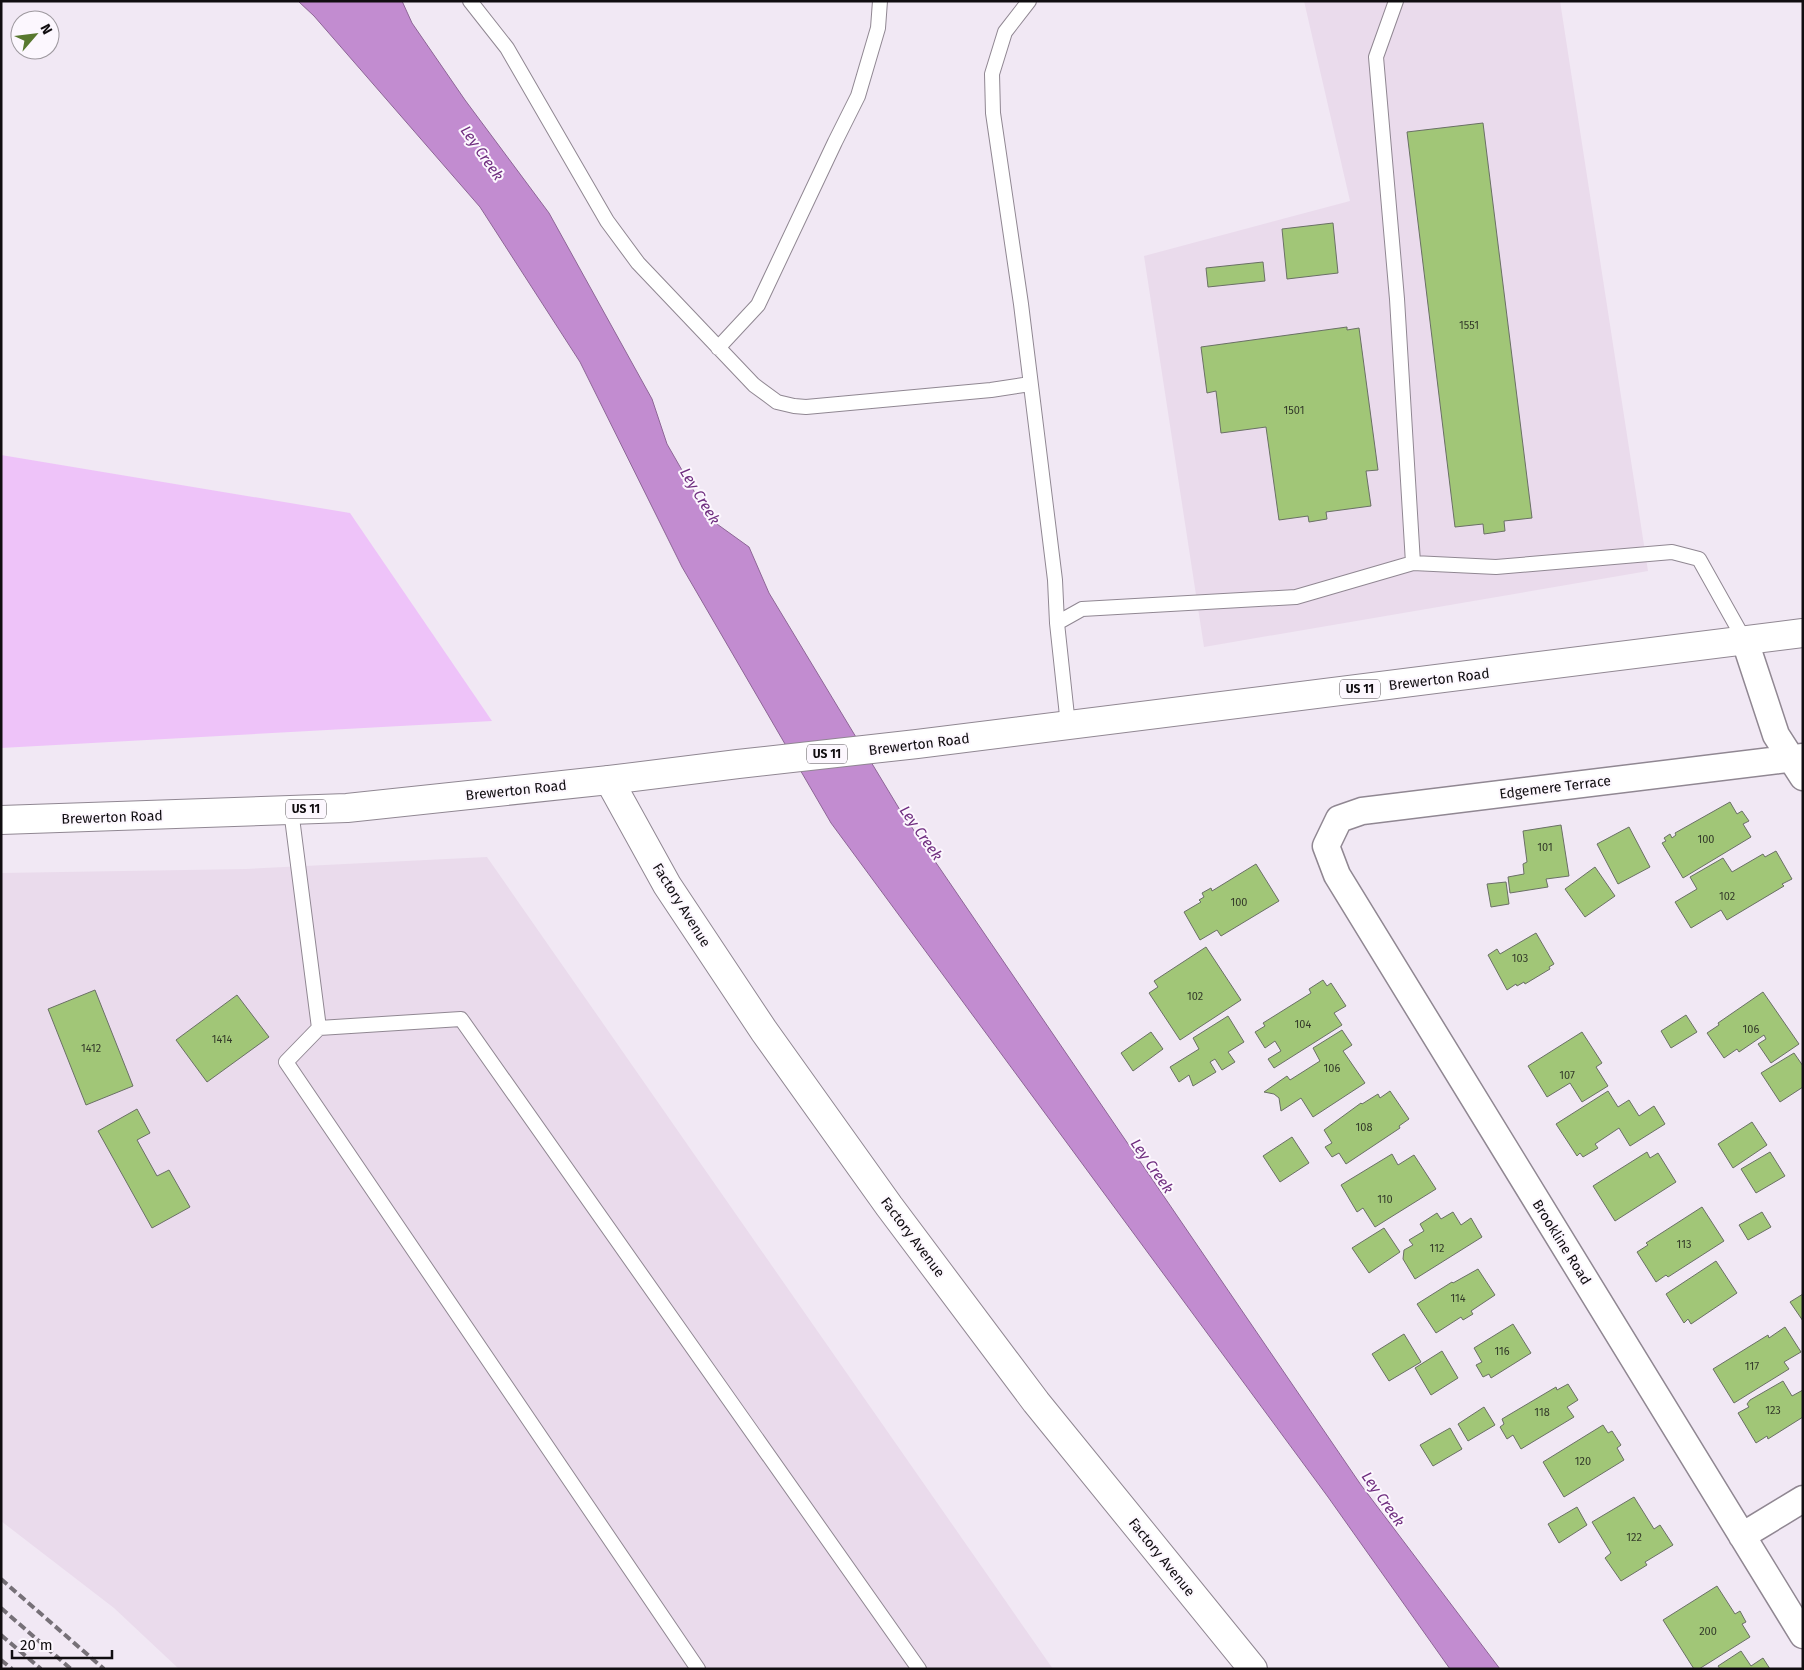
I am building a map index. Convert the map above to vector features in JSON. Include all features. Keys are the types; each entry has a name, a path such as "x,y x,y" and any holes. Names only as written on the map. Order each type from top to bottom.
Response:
{"main road":[{"name":"Brewerton Road","path":"1,820 347,808 917,744 1803,633"},
{"name":"Factory Avenue","path":"609,780 667,885 764,1031 889,1206 1036,1402 1253,1669"}],"street":[{"path":"1745,641 1776,735 1799,765"},
{"name":"Edgemere Terrace","path":"1326,846 1339,819 1362,810 1799,765"},
{"name":"Brookline Road","path":"1326,846 1337,875 1803,1635"},
{"path":"1742,1536 1803,1498"}],"lane":[{"path":"470,1 507,48 607,221 638,263 754,385 777,402 806,407 991,390 1030,384"},
{"path":"718,348 758,305 858,96 878,28 880,1"},
{"path":"1029,1 1005,32 992,74 993,113 1021,304 1054,580 1068,725"},
{"path":"1396,1 1376,57 1396,299 1412,563"},
{"path":"1057,623 1082,609 1296,597 1412,563 1496,567 1672,552 1699,559 1745,641"},
{"path":"291,810 319,1028"},
{"path":"698,1669 286,1062 319,1028 461,1019 918,1669"}],"shaded area":[{"path":"1304,1 1560,1 1648,571 1204,647 1144,256 1350,201"},
{"path":"1,455 350,513 492,721 1,748"},
{"path":"487,857 1053,1669 179,1669 114,1608 1,1521 1,873 246,869"}],"water":[{"name":"Ley Creek","path":"298,1 402,1 412,23 465,100 549,213 652,399 667,444 710,519 749,547 769,593 900,810 1361,1485 1500,1669 1450,1669 1328,1497 831,823 682,567 580,362 480,207 314,16"}],"building":[{"path":"1483,123 1532,518 1504,521 1505,531 1484,534 1483,524 1455,527 1407,132"},
{"path":"1333,223 1338,273 1287,279 1282,229"},
{"path":"1263,262 1265,281 1208,287 1206,268"},
{"path":"1347,327 1347,330 1359,328 1378,470 1366,471 1371,506 1326,512 1327,519 1309,522 1308,516 1279,520 1266,427 1221,433 1216,391 1207,393 1201,347"},
{"path":"1730,802 1737,814 1742,811 1749,821 1743,824 1751,837 1683,878 1662,843 1666,841 1664,838 1670,834 1672,838 1676,835 1675,833"},
{"path":"1561,825 1569,876 1546,879 1548,887 1510,893 1508,877 1524,874 1523,864 1527,862 1523,831"},
{"path":"1629,827 1650,867 1618,884 1597,844"},
{"path":"1776,851 1792,879 1782,884 1784,886 1727,920 1721,910 1691,928 1675,902 1697,889 1690,877 1723,858 1732,872 1763,854 1765,857"},
{"path":"1256,864 1279,901 1221,936 1217,930 1200,940 1184,912 1201,902 1199,900 1204,897 1202,893 1211,888 1212,891"},
{"path":"1595,867 1615,896 1585,917 1565,889"},
{"path":"1506,882 1509,904 1491,907 1487,884"},
{"path":"1536,933 1554,964 1549,967 1550,969 1525,984 1524,982 1517,986 1516,984 1507,990 1488,955 1497,949 1500,954"},
{"path":"1206,947 1241,1000 1180,1040 1149,993 1158,987 1154,981"},
{"path":"1323,980 1327,986 1331,983 1346,1006 1334,1013 1342,1025 1274,1068 1268,1059 1281,1051 1275,1041 1265,1048 1255,1032 1265,1026 1263,1023 1311,993 1309,989"},
{"path":"95,990 133,1086 86,1105 48,1009"},
{"path":"1763,992 1799,1044 1771,1063 1758,1044 1766,1039 1764,1035 1739,1052 1737,1049 1724,1058 1707,1033 1719,1025 1718,1023"},
{"path":"237,995 269,1037 207,1082 176,1040"},
{"path":"1686,1015 1697,1032 1671,1048 1661,1031"},
{"path":"1228,1016 1244,1042 1228,1052 1235,1062 1222,1070 1215,1059 1210,1062 1216,1072 1193,1086 1189,1075 1179,1082 1170,1067 1199,1049 1193,1038"},
{"path":"1342,1030 1352,1045 1343,1051 1365,1083 1313,1117 1301,1098 1281,1111 1279,1098 1274,1094 1264,1092 1287,1076 1290,1080 1320,1061 1313,1048"},
{"path":"1151,1032 1163,1049 1133,1071 1121,1053"},
{"path":"1582,1032 1602,1063 1596,1067 1608,1086 1582,1102 1570,1083 1547,1097 1528,1066"},
{"path":"1794,1053 1803,1066 1803,1087 1780,1102 1761,1073"},
{"path":"1390,1091 1409,1119 1399,1126 1400,1128 1346,1164 1339,1153 1332,1157 1325,1147 1332,1143 1324,1130 1361,1103 1378,1094 1380,1098"},
{"path":"1608,1091 1618,1107 1629,1100 1639,1116 1654,1106 1665,1124 1630,1146 1619,1128 1595,1144 1598,1148 1583,1157 1580,1153 1577,1156 1556,1124"},
{"path":"137,1109 150,1133 137,1140 157,1176 169,1170 190,1207 152,1228 98,1131"},
{"path":"1752,1122 1767,1145 1733,1168 1718,1144"},
{"path":"1292,1137 1309,1163 1280,1182 1263,1156"},
{"path":"1647,1152 1650,1158 1658,1153 1676,1182 1615,1221 1593,1186"},
{"path":"1770,1152 1785,1176 1756,1193 1741,1169"},
{"path":"1392,1154 1398,1165 1414,1155 1436,1189 1375,1227 1363,1208 1357,1212 1341,1185"},
{"path":"1702,1207 1724,1241 1668,1277 1666,1275 1656,1282 1637,1252 1648,1245 1646,1243"},
{"path":"1453,1212 1461,1225 1471,1218 1482,1237 1415,1279 1403,1259 1404,1250 1413,1245 1409,1240 1424,1231 1420,1224 1437,1213 1441,1219"},
{"path":"1762,1212 1771,1227 1748,1240 1739,1225"},
{"path":"1384,1228 1400,1252 1369,1273 1352,1248"},
{"path":"1716,1261 1737,1293 1691,1324 1688,1319 1684,1323 1666,1294"},
{"path":"1478,1269 1495,1295 1471,1311 1473,1314 1463,1320 1461,1317 1436,1333 1417,1304 1452,1282"},
{"path":"1803,1294 1803,1321 1790,1302"},
{"path":"1513,1324 1531,1353 1491,1378 1489,1374 1483,1377 1476,1365 1482,1362 1474,1348"},
{"path":"1785,1327 1801,1352 1784,1362 1789,1369 1734,1403 1713,1369 1768,1335 1769,1338"},
{"path":"1404,1334 1421,1362 1389,1381 1372,1354"},
{"path":"1442,1351 1458,1378 1431,1395 1415,1368"},
{"path":"1783,1381 1792,1396 1803,1390 1803,1417 1768,1439 1767,1436 1756,1443 1738,1413 1749,1407 1747,1404 1750,1400"},
{"path":"1568,1384 1578,1400 1567,1407 1574,1417 1521,1449 1513,1435 1507,1439 1500,1427 1504,1424 1502,1419 1556,1387 1557,1390"},
{"path":"1484,1407 1495,1425 1468,1441 1458,1424"},
{"path":"1603,1425 1608,1433 1612,1431 1621,1445 1617,1448 1624,1460 1564,1497 1543,1462"},
{"path":"1450,1428 1462,1449 1433,1466 1420,1445"},
{"path":"1634,1497 1654,1529 1660,1525 1673,1545 1645,1562 1647,1565 1621,1581 1605,1558 1611,1553 1592,1522"},
{"path":"1577,1507 1587,1525 1559,1543 1548,1524"},
{"path":"1717,1586 1735,1614 1740,1611 1746,1622 1742,1624 1750,1637 1699,1669 1694,1669 1663,1620"},
{"path":"1741,1651 1751,1666 1763,1658 1770,1669 1720,1669 1718,1666"}],"railway":[{"path":"1,1579 104,1669"},
{"path":"1,1608 71,1669"},
{"path":"1,1635 41,1669"},
{"path":"1,1660 12,1669"}]}
